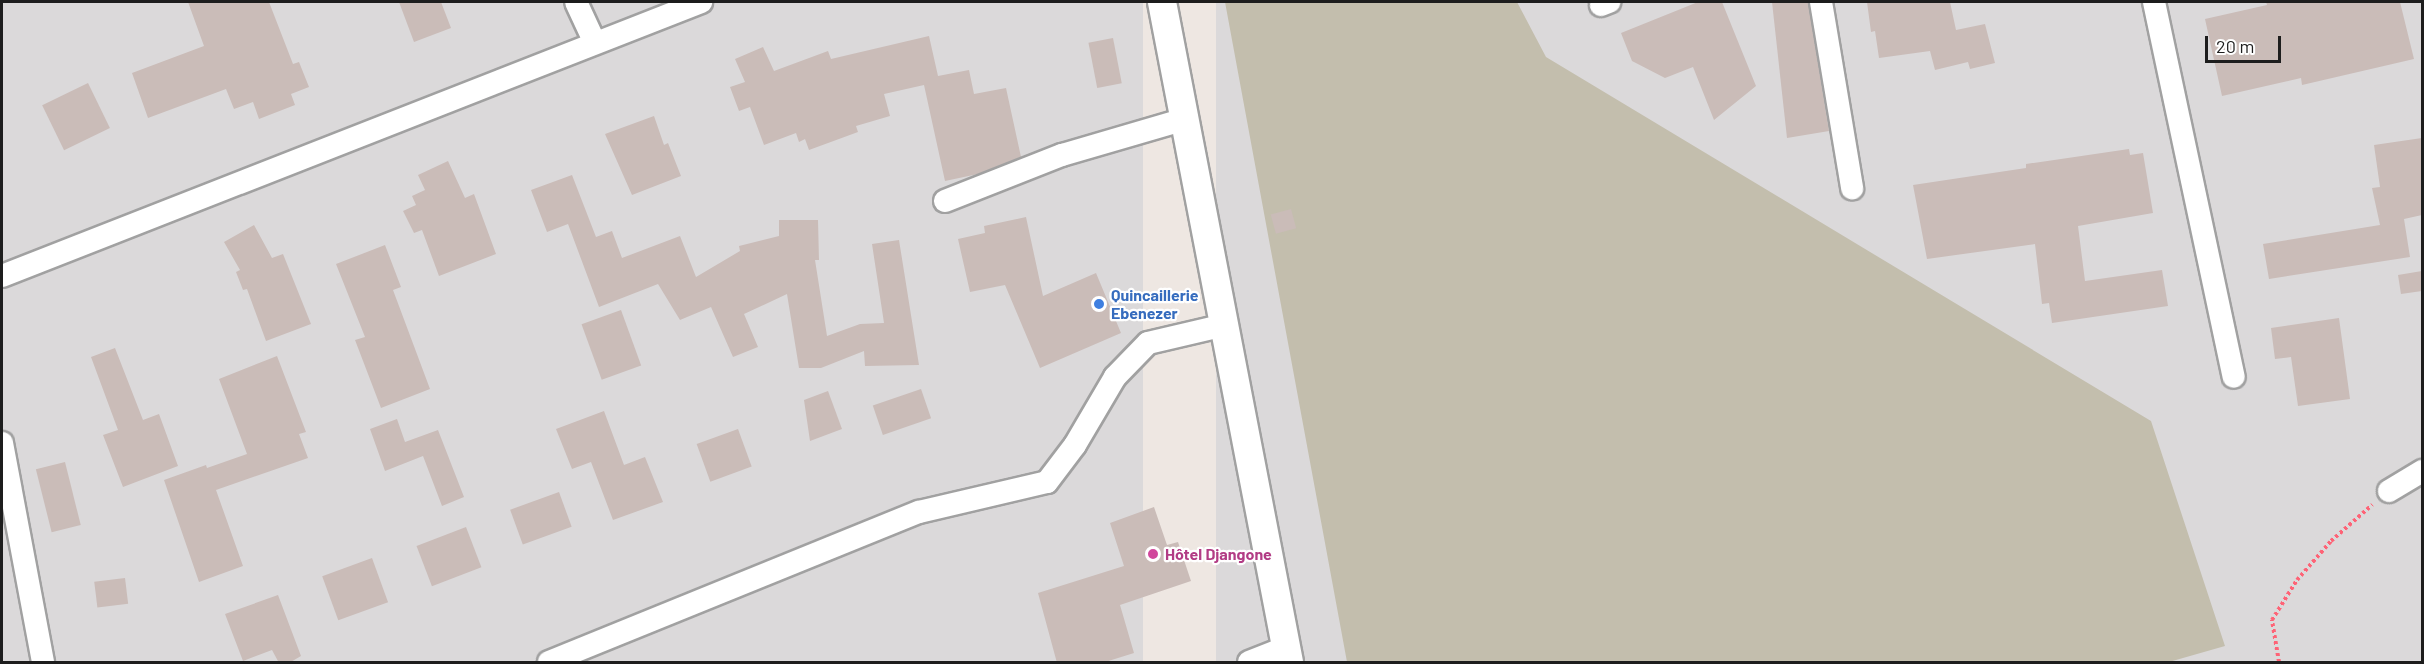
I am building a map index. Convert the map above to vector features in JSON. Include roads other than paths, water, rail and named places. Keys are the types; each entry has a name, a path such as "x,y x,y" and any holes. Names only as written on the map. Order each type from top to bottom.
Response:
{"street":[{"path":"576,2 595,43"},
{"path":"2,276 701,2"},
{"path":"1162,2 1288,655 1249,663"},
{"path":"1821,2 1852,189"},
{"path":"2154,2 2234,377"},
{"path":"945,201 1062,155 1185,119"},
{"path":"549,663 919,512 1047,482 1075,445 1115,377 1148,344 1225,325"},
{"path":"2,443 43,663"},
{"path":"2389,491 2422,471"}],"place":[{"name":"Quincaillerie Ebenezer","path":"1099,304"},
{"name":"Hôtel Djangone","path":"1153,554"}]}
